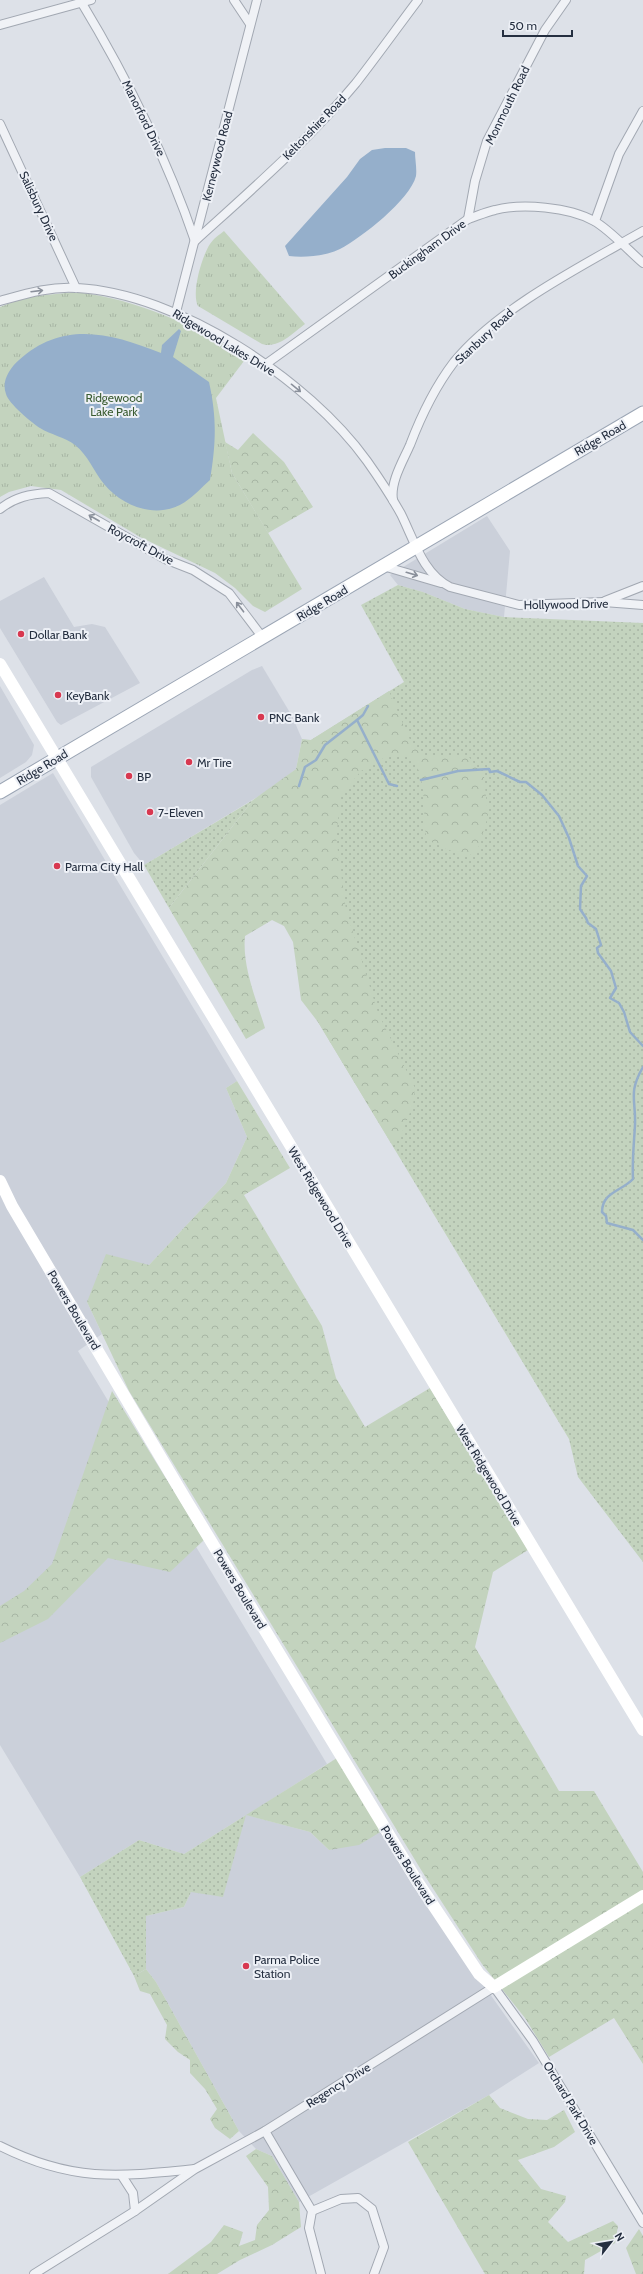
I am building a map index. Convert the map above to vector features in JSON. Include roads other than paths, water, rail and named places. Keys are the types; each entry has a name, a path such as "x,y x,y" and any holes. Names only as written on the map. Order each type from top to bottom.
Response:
{"main road":[{"name":"Ridge Road","path":"0,792 643,413"},
{"name":"West Ridgewood Drive","path":"0,664 643,1730"},
{"name":"Powers Boulevard","path":"0,1181 12,1206 186,1500 417,1881 480,1974 494,1986"},
{"name":"Regency Drive","path":"494,1986 643,1896"}],"street":[{"path":"0,25 92,0"},
{"path":"234,0 250,24"},
{"name":"Kerneywood Road","path":"176,312 257,0"},
{"name":"Keltonshire Road","path":"195,241 243,198 307,135 355,84 418,0"},
{"name":"Monmouth Road","path":"468,219 475,182 487,141 545,30 566,0"},
{"name":"Manorford Drive","path":"81,2 118,66 149,126 178,191 195,241"},
{"path":"595,221 619,154 643,111"},
{"name":"Salisbury Drive","path":"0,124 76,288"},
{"name":"Buckingham Drive","path":"266,364 468,219 496,209 531,207 555,209 595,221 643,263"},
{"name":"Stanbury Road","path":"393,500 393,487 417,427 435,390 455,362 511,310 643,231"},
{"name":"Ridgewood Lakes Drive","path":"0,301 33,291 76,288 134,297 176,312 266,364 338,425 367,460 393,500 416,546"},
{"name":"Roycroft Drive","path":"0,509 8,503 28,494 49,493 165,559 193,570 229,593 263,638"},
{"path":"416,546 426,564 441,583"},
{"name":"Hollywood Drive","path":"382,566 441,583 471,594 519,605 604,602 643,605"},
{"path":"604,602 643,586"},
{"name":"Regency Drive","path":"34,2274 135,2211 195,2169 265,2131 494,1986"},
{"name":"Orchard Park Drive","path":"494,1986 533,2041 643,2223"},
{"path":"265,2131 312,2211 308,2228 319,2273"},
{"path":"0,2146 27,2158 58,2169 91,2175 122,2176 195,2169"},
{"path":"122,2176 132,2193 135,2211"},
{"path":"312,2211 341,2199 352,2198 358,2198 372,2208 384,2247 374,2274"}],"water":[{"path":"385,148 406,148 415,152 416,176 412,186 405,196 372,227 340,249 315,256 289,256 285,246 347,177 360,159 372,150"},
{"path":"179,329 181,331 173,357 209,382 212,395 215,431 214,455 210,480 188,500 175,507 164,510 153,510 131,505 121,499 104,484 80,449 67,440 36,425 11,402 6,394 5,384 7,375 12,367 36,347 53,339 70,335 88,334 106,336 124,340 161,353 162,345"}],"waterway":[{"path":"368,706 363,715 357,720 389,784 397,786"},
{"path":"299,786 305,767 316,760 325,745 357,720"},
{"path":"421,780 458,771 489,769 490,772 497,771 520,782 526,782 542,795 559,816 569,838 578,866 587,876 581,886 580,909 588,923 596,929 601,945 597,948 598,953 611,971 616,988 610,998 619,1003 624,1012 630,1032 643,1046"},
{"path":"643,1067 638,1076 634,1090 635,1125 633,1179 613,1192 605,1200 602,1212 606,1216 607,1223 633,1230 643,1240"}],"place":[{"name":"Dollar Bank","path":"21,634"},
{"name":"KeyBank","path":"58,695"},
{"name":"PNC Bank","path":"261,717"},
{"name":"Mr Tire","path":"189,762"},
{"name":"BP","path":"129,776"},
{"name":"7-Eleven","path":"150,812"},
{"name":"Parma City Hall","path":"57,866"},
{"name":"Parma Police Station","path":"246,1966"}],"park label":[{"name":"Ridgewood Lake Park","path":"114,404"}]}
